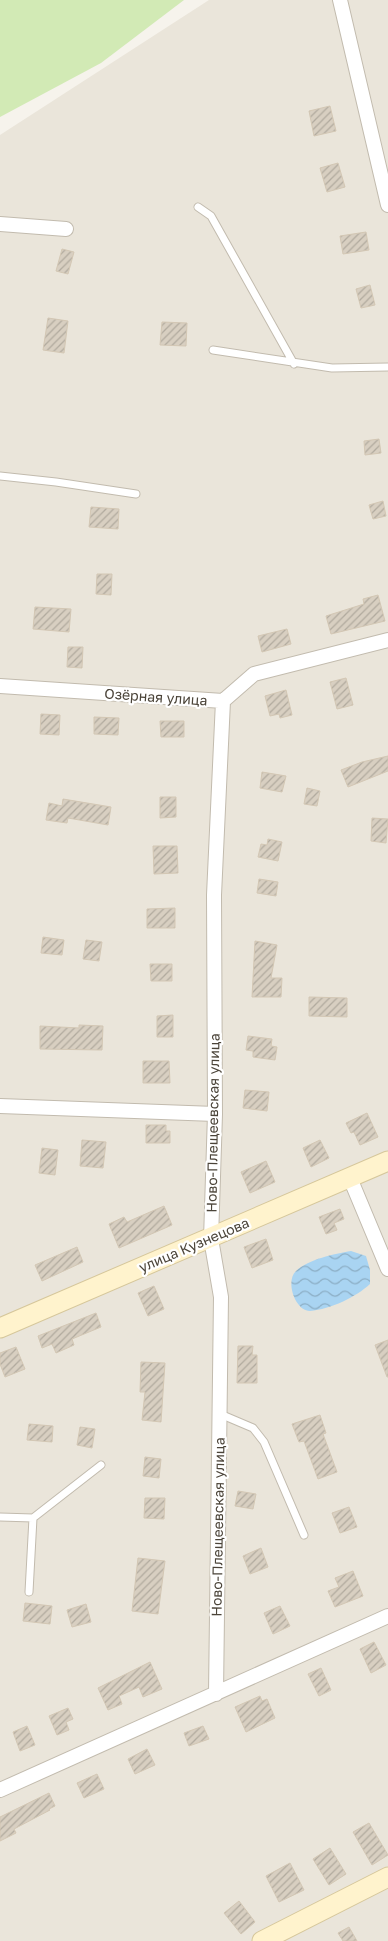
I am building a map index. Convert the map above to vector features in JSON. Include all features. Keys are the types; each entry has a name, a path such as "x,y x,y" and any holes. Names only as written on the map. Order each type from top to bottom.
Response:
{"street":[{"path":"340,0 388,205"},
{"path":"0,224 66,229"},
{"name":"Озёрная улица","path":"0,686 222,702 254,674 388,640"},
{"name":"Ново-Плещеевская улица","path":"216,1694 221,1297 211,1239 215,1114 214,895 222,702"},
{"path":"0,1106 215,1114"},
{"name":"улица Кузнецова","path":"0,1328 211,1239 388,1161"},
{"path":"350,1178 388,1270"},
{"path":"0,1790 388,1616"},
{"path":"262,1941 388,1877"}],"lane":[{"path":"198,206 211,216 294,364"},
{"path":"213,350 294,364 332,368 388,367"},
{"path":"0,476 136,494"},
{"path":"219,1414 252,1428 264,1442 304,1535"},
{"path":"0,1517 33,1518 101,1464"},
{"path":"29,1592 33,1518"}],"shaded area":[{"path":"209,0 388,0 388,1874 257,1941 0,1941 0,135"},
{"path":"388,1880 388,1941 268,1941"}],"green space":[{"path":"0,0 184,0 101,63 0,117"}],"water":[{"path":"351,1251 366,1256 370,1270 370,1284 350,1298 326,1308 310,1311 300,1306 293,1295 291,1281 296,1271 315,1260"}],"building":[{"path":"330,106 336,131 314,136 309,111"},
{"path":"338,163 345,187 327,192 320,168"},
{"path":"366,232 369,250 343,254 340,236"},
{"path":"62,249 74,252 68,274 56,271"},
{"path":"370,285 375,305 361,308 356,289"},
{"path":"48,318 68,321 64,353 43,350"},
{"path":"162,322 187,323 186,346 160,345"},
{"path":"379,439 381,453 365,455 364,441"},
{"path":"383,501 386,516 373,519 369,505"},
{"path":"91,507 119,509 118,529 89,527"},
{"path":"97,574 112,574 111,595 96,594"},
{"path":"378,595 385,621 331,634 326,616 364,604 363,599"},
{"path":"35,607 71,609 69,632 33,629"},
{"path":"287,629 291,644 262,652 258,636"},
{"path":"68,647 83,647 82,668 67,667"},
{"path":"346,678 353,705 337,709 330,682"},
{"path":"286,690 292,715 280,718 279,714 270,716 265,696"},
{"path":"41,714 60,715 59,735 40,734"},
{"path":"94,717 119,718 118,735 94,734"},
{"path":"160,721 184,721 184,737 161,737"},
{"path":"388,756 388,771 348,787 341,770 362,762"},
{"path":"262,772 286,776 282,792 260,788"},
{"path":"307,788 320,791 317,806 304,804"},
{"path":"160,797 176,797 176,817 160,818"},
{"path":"63,799 111,807 108,825 68,818 67,823 46,820 49,803 62,806"},
{"path":"372,818 388,819 386,843 371,841"},
{"path":"268,839 282,842 278,861 258,857 261,844 267,845"},
{"path":"153,846 177,846 178,873 154,874"},
{"path":"259,879 278,882 276,896 257,893"},
{"path":"175,908 175,928 147,928 147,909"},
{"path":"43,937 64,940 62,955 41,953"},
{"path":"86,940 102,942 99,961 83,959"},
{"path":"255,941 277,945 271,978 282,978 281,997 252,997"},
{"path":"150,964 172,964 172,981 151,981"},
{"path":"309,997 347,998 347,1017 309,1016"},
{"path":"173,1015 173,1037 157,1037 157,1016"},
{"path":"79,1025 103,1026 102,1050 40,1049 40,1026 79,1028"},
{"path":"248,1036 272,1039 271,1046 277,1047 275,1060 253,1057 253,1051 246,1050"},
{"path":"143,1061 169,1061 170,1083 143,1083"},
{"path":"245,1090 269,1092 267,1111 243,1108"},
{"path":"367,1113 378,1137 360,1145 354,1132 351,1133 346,1123"},
{"path":"146,1125 166,1125 166,1131 170,1131 170,1143 146,1143"},
{"path":"82,1140 106,1142 103,1168 80,1166"},
{"path":"320,1140 329,1158 311,1167 303,1148"},
{"path":"42,1148 58,1150 55,1175 39,1173"},
{"path":"266,1161 275,1182 250,1193 241,1172"},
{"path":"164,1206 172,1225 119,1248 109,1224 124,1217 127,1222"},
{"path":"340,1209 344,1219 334,1223 337,1230 326,1234 319,1217"},
{"path":"266,1239 273,1260 252,1268 244,1247"},
{"path":"77,1247 83,1262 42,1281 35,1265"},
{"path":"154,1286 164,1309 148,1316 138,1293"},
{"path":"96,1313 101,1327 72,1339 74,1345 56,1353 52,1344 42,1348 38,1336"},
{"path":"388,1340 388,1377 387,1377 375,1345"},
{"path":"238,1346 253,1346 252,1355 257,1355 257,1383 237,1383"},
{"path":"16,1347 25,1369 5,1377 0,1364 0,1353"},
{"path":"141,1362 165,1363 161,1422 142,1420 145,1392 140,1392"},
{"path":"320,1415 326,1433 323,1434 337,1472 318,1479 304,1441 299,1442 292,1424"},
{"path":"29,1424 53,1426 52,1442 27,1440"},
{"path":"80,1427 95,1429 92,1448 77,1445"},
{"path":"145,1457 161,1459 159,1478 143,1476"},
{"path":"238,1491 256,1494 253,1509 235,1506"},
{"path":"145,1498 165,1498 164,1519 144,1518"},
{"path":"349,1507 357,1527 340,1533 332,1513"},
{"path":"261,1548 268,1567 250,1574 243,1556"},
{"path":"138,1558 165,1561 158,1614 132,1611"},
{"path":"353,1571 363,1596 335,1607 328,1591 339,1587 335,1578"},
{"path":"25,1603 52,1606 50,1624 23,1621"},
{"path":"86,1604 91,1622 72,1627 67,1610"},
{"path":"280,1606 290,1626 273,1634 264,1613"},
{"path":"374,1642 386,1665 371,1673 360,1649"},
{"path":"150,1662 162,1689 143,1697 139,1687 119,1696 122,1704 108,1710 98,1688"},
{"path":"321,1668 331,1690 319,1696 308,1674"},
{"path":"260,1696 262,1701 267,1699 275,1718 246,1732 235,1707"},
{"path":"68,1708 73,1719 66,1722 69,1730 57,1735 49,1716"},
{"path":"27,1726 35,1745 20,1751 13,1732"},
{"path":"203,1726 209,1739 189,1746 184,1733"},
{"path":"147,1749 155,1765 135,1774 128,1759"},
{"path":"97,1774 104,1789 84,1798 77,1783"},
{"path":"49,1793 55,1806 14,1829 16,1833 0,1841 0,1817"},
{"path":"369,1823 388,1855 372,1865 353,1832"},
{"path":"330,1848 346,1874 329,1885 313,1859"},
{"path":"290,1863 304,1890 279,1902 266,1876"},
{"path":"239,1901 255,1922 241,1934 224,1913"},
{"path":"349,1927 357,1941 343,1941 338,1933"}]}
